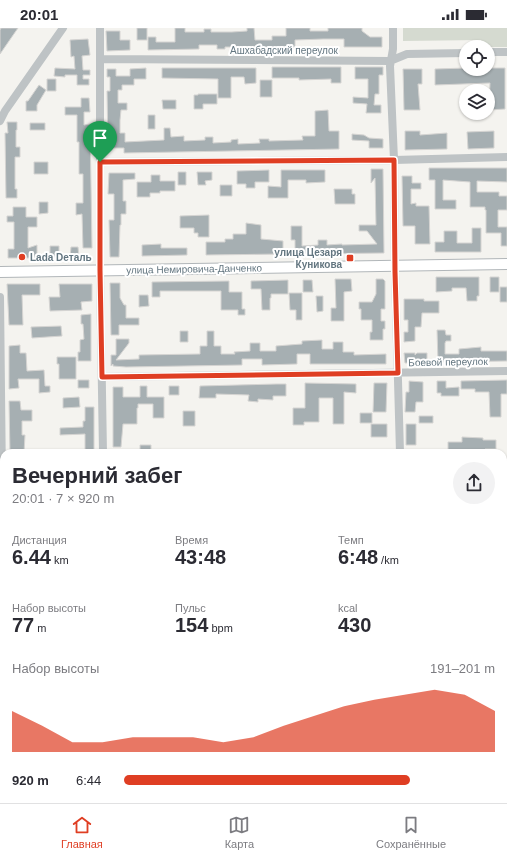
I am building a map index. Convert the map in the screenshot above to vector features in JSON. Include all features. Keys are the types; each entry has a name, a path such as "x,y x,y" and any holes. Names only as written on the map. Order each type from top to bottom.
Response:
{"main road":[{"name":"улица Немировича-Данченко","path":"0,272 507,264"}],"street":[{"path":"0,121 2,110 63,28"},
{"path":"100,28 100,270 103,449"},
{"path":"393,28 393,49 390,61 394,160 394,265 400,449"},
{"path":"495,52 507,52"},
{"name":"Ашхабадский переулок","path":"101,59 390,61 407,54 459,53"},
{"path":"100,162 394,160 507,157"},
{"path":"0,297 2,449"},
{"name":"Боевой переулок","path":"102,377 507,371"}],"shaded area":[{"path":"403,28 507,28 507,47 495,47 495,40 403,41"}],"building":[{"path":"1,28 18,28 0,54 0,30"},
{"path":"137,28 147,28 147,40 137,40"},
{"path":"175,28 185,28 185,32 204,32 204,29 211,29 211,32 232,32 247,31 247,28 254,28 255,40 272,40 272,36 286,36 286,28 310,28 310,31 328,31 328,28 362,28 362,31 370,37 382,37 382,47 344,47 344,39 323,39 295,40 295,48 247,49 247,47 225,47 225,49 217,49 217,45 199,45 199,49 148,50 148,37 156,37 156,42 175,42"},
{"path":"106,31 120,31 120,40 130,40 130,50 107,51"},
{"path":"88,39 90,55 82,56 83,70 90,70 90,75 83,75 83,79 89,79 89,85 77,85 77,75 65,75 65,77 54,76 55,68 75,69 74,56 71,57 70,40"},
{"path":"272,67 341,67 341,83 331,83 331,79 299,80 299,78 272,78"},
{"path":"355,67 383,67 383,75 379,75 379,94 375,94 374,105 381,105 381,113 366,113 367,104 353,103 353,97 368,98 368,79 355,79"},
{"path":"146,68 146,79 134,79 134,85 122,85 122,90 118,90 118,103 127,103 127,110 121,110 120,120 120,133 125,133 125,142 164,140 164,128 170,128 171,137 184,136 184,141 205,140 205,137 213,137 213,143 231,142 231,140 238,139 238,144 260,143 259,139 269,139 269,141 303,140 302,136 315,136 315,111 328,110 329,131 339,131 339,149 124,153 124,148 108,148 107,91 110,91 110,77 107,77 107,69 116,69 116,76 130,76 130,69"},
{"path":"162,68 256,68 256,83 245,84 244,77 231,77 231,98 218,98 218,79 162,78"},
{"path":"459,68 459,76 495,76 495,68 505,68 505,109 495,110 495,84 435,85 435,69"},
{"path":"403,69 422,69 422,84 418,84 420,110 404,110"},
{"path":"47,79 56,79 56,91 47,91"},
{"path":"260,80 272,80 272,97 260,97"},
{"path":"39,85 46,90 37,105 37,111 26,111 26,101 28,101"},
{"path":"217,94 217,104 203,104 203,109 194,109 194,95"},
{"path":"81,98 89,98 90,112 84,112 84,125 90,124 92,248 83,248 82,214 76,215 76,203 83,203 83,174 79,174 77,115 65,115 65,107 81,107"},
{"path":"162,100 176,100 176,109 163,109"},
{"path":"148,115 155,115 155,129 148,129"},
{"path":"7,122 17,122 16,147 20,147 20,157 15,157 15,189 17,189 17,198 6,198 5,133 8,133"},
{"path":"30,123 45,123 45,130 30,130"},
{"path":"405,131 420,131 420,135 447,133 447,149 405,150"},
{"path":"494,131 494,148 468,149 467,132"},
{"path":"352,134 364,135 369,138 383,139 383,148 369,148 369,141 352,140"},
{"path":"34,162 48,162 48,174 34,174"},
{"path":"429,168 507,168 507,182 477,181 477,192 499,192 499,196 507,196 507,210 498,210 498,227 507,227 507,246 501,246 501,233 486,233 485,207 470,207 470,182 443,180 443,200 456,200 456,209 435,209 435,180 429,180"},
{"path":"371,169 383,169 384,253 295,254 295,240 291,240 291,226 302,226 302,246 318,245 318,240 327,240 327,245 377,244 367,231 359,231 359,225 376,225 375,178 371,183"},
{"path":"269,170 269,182 255,182 255,188 246,188 246,184 237,184 237,171"},
{"path":"281,170 325,170 325,182 306,183 306,180 288,180 288,198 268,198 268,186 281,187"},
{"path":"178,172 186,172 186,185 178,185"},
{"path":"197,172 212,172 212,180 205,181 206,185 198,185"},
{"path":"109,173 135,173 135,179 123,180 123,201 126,201 126,214 121,214 119,257 110,257 109,220 114,220 114,194 108,194"},
{"path":"151,175 160,175 160,181 175,181 175,191 160,191 160,193 150,193 150,197 137,197 137,182 151,182"},
{"path":"402,176 412,176 412,183 421,183 421,189 411,189 411,204 416,203 416,206 429,206 430,244 415,244 415,226 403,226"},
{"path":"220,185 232,185 232,196 220,196"},
{"path":"334,189 352,189 352,194 355,194 355,204 335,204"},
{"path":"39,202 48,202 48,213 39,214"},
{"path":"13,207 26,207 26,217 37,217 37,227 28,227 28,248 37,245 37,258 8,258 8,249 14,249 14,222 7,222 7,216 13,216"},
{"path":"209,215 209,237 198,237 198,233 194,233 194,228 180,228 180,216"},
{"path":"246,223 261,225 261,239 283,241 283,254 206,255 206,242 225,242 225,239 233,239 233,234 246,234"},
{"path":"472,228 481,228 481,252 435,252 435,242 444,242 444,231 457,231 457,243 472,243"},
{"path":"161,244 161,248 187,248 187,255 142,256 142,245"},
{"path":"50,246 59,246 59,257 50,257"},
{"path":"71,247 78,247 79,257 70,257"},
{"path":"436,277 479,277 479,296 477,296 477,301 467,301 466,288 452,288 452,291 436,292"},
{"path":"490,277 499,277 499,292 490,292"},
{"path":"335,279 351,279 352,291 344,292 344,321 331,321 331,308 336,308"},
{"path":"376,279 383,279 385,281 385,309 381,309 381,321 385,321 383,340 370,340 372,320 361,320 361,309 359,309 359,302 372,302 376,294"},
{"path":"288,280 288,294 271,294 270,310 262,310 261,289 251,289 251,281"},
{"path":"303,280 312,280 313,292 303,292"},
{"path":"229,281 229,292 242,292 242,309 245,309 245,315 238,315 238,310 221,310 221,291 160,291 160,297 152,297 152,282"},
{"path":"110,283 120,283 120,298 124,305 126,305 126,318 139,318 139,325 119,325 119,335 111,335"},
{"path":"7,284 40,284 40,295 22,295 23,325 9,325"},
{"path":"59,284 92,284 92,301 81,302 82,310 50,311 49,297 60,297"},
{"path":"500,287 507,287 507,302 500,302"},
{"path":"289,293 302,293 302,320 296,320 296,310 290,310"},
{"path":"139,295 148,295 149,306 139,307"},
{"path":"316,296 323,296 323,311 317,312"},
{"path":"404,299 439,301 439,313 422,313 421,327 415,327 415,341 404,342 404,332 408,332 408,320 404,320"},
{"path":"91,314 91,361 78,361 80,340 84,339 81,315"},
{"path":"61,326 62,336 32,338 31,327"},
{"path":"437,330 445,330 446,335 451,335 451,341 446,341 445,343 445,354 459,354 459,349 481,347 481,351 507,351 507,361 438,362"},
{"path":"180,331 188,331 188,342 180,342"},
{"path":"207,331 214,331 214,346 221,346 221,354 235,354 234,352 250,351 250,343 260,343 260,351 276,351 276,346 302,344 302,341 322,340 322,349 333,349 333,342 343,342 343,352 354,352 354,355 386,354 386,364 310,364 310,354 297,354 297,364 262,365 262,359 242,359 242,365 126,367 113,366 113,364 111,366 111,355 116,355 116,339 129,339 129,343 116,360 139,359 139,355 200,354 200,346 207,346"},
{"path":"20,345 20,353 26,353 27,371 44,370 45,386 50,386 50,392 39,393 39,379 18,379 19,388 9,389 9,346"},
{"path":"404,353 415,353 415,355 417,353 427,353 427,363 405,363"},
{"path":"57,357 76,357 76,379 59,379 59,364 57,364"},
{"path":"78,380 89,380 89,388 78,388"},
{"path":"507,380 507,394 501,394 501,417 490,417 489,392 475,392 475,389 461,389 461,381"},
{"path":"409,381 423,382 423,402 416,402 415,412 405,412 406,392 409,392"},
{"path":"437,381 446,381 446,388 459,387 459,396 441,396 441,393 437,393"},
{"path":"305,383 356,384 356,393 344,392 344,424 333,424 333,398 319,398 319,422 304,422 304,425 293,425 293,408 305,408"},
{"path":"374,383 387,383 386,412 373,412"},
{"path":"286,384 286,396 273,396 273,400 258,399 258,402 248,401 249,395 216,394 216,398 199,398 200,386"},
{"path":"140,386 147,386 147,397 164,397 164,418 153,418 153,404 138,404 137,424 123,424 121,447 113,447 113,387 123,387 123,397 140,397"},
{"path":"169,386 179,386 179,395 169,395"},
{"path":"79,397 80,407 63,408 63,398"},
{"path":"9,401 20,401 21,410 32,410 32,421 22,421 22,435 25,435 24,449 10,449"},
{"path":"85,407 94,407 94,449 85,449 85,434 60,435 60,428 83,427 83,421 85,421"},
{"path":"183,411 195,411 195,426 183,426"},
{"path":"360,413 372,413 372,423 360,423"},
{"path":"419,416 433,416 433,423 419,423"},
{"path":"371,424 387,424 387,437 371,437"},
{"path":"406,424 416,424 416,445 406,445"},
{"path":"462,437 496,440 496,449 448,449 448,442 462,442"},
{"path":"140,445 151,445 151,449 140,449"}],"place":[{"name":"Lada Dеталь","path":"22,257"},
{"name":"улица Цезаря Куникова","path":"350,258"}],"route":[{"path":"394,160 398,373 102,377 100,162 394,160"}]}
